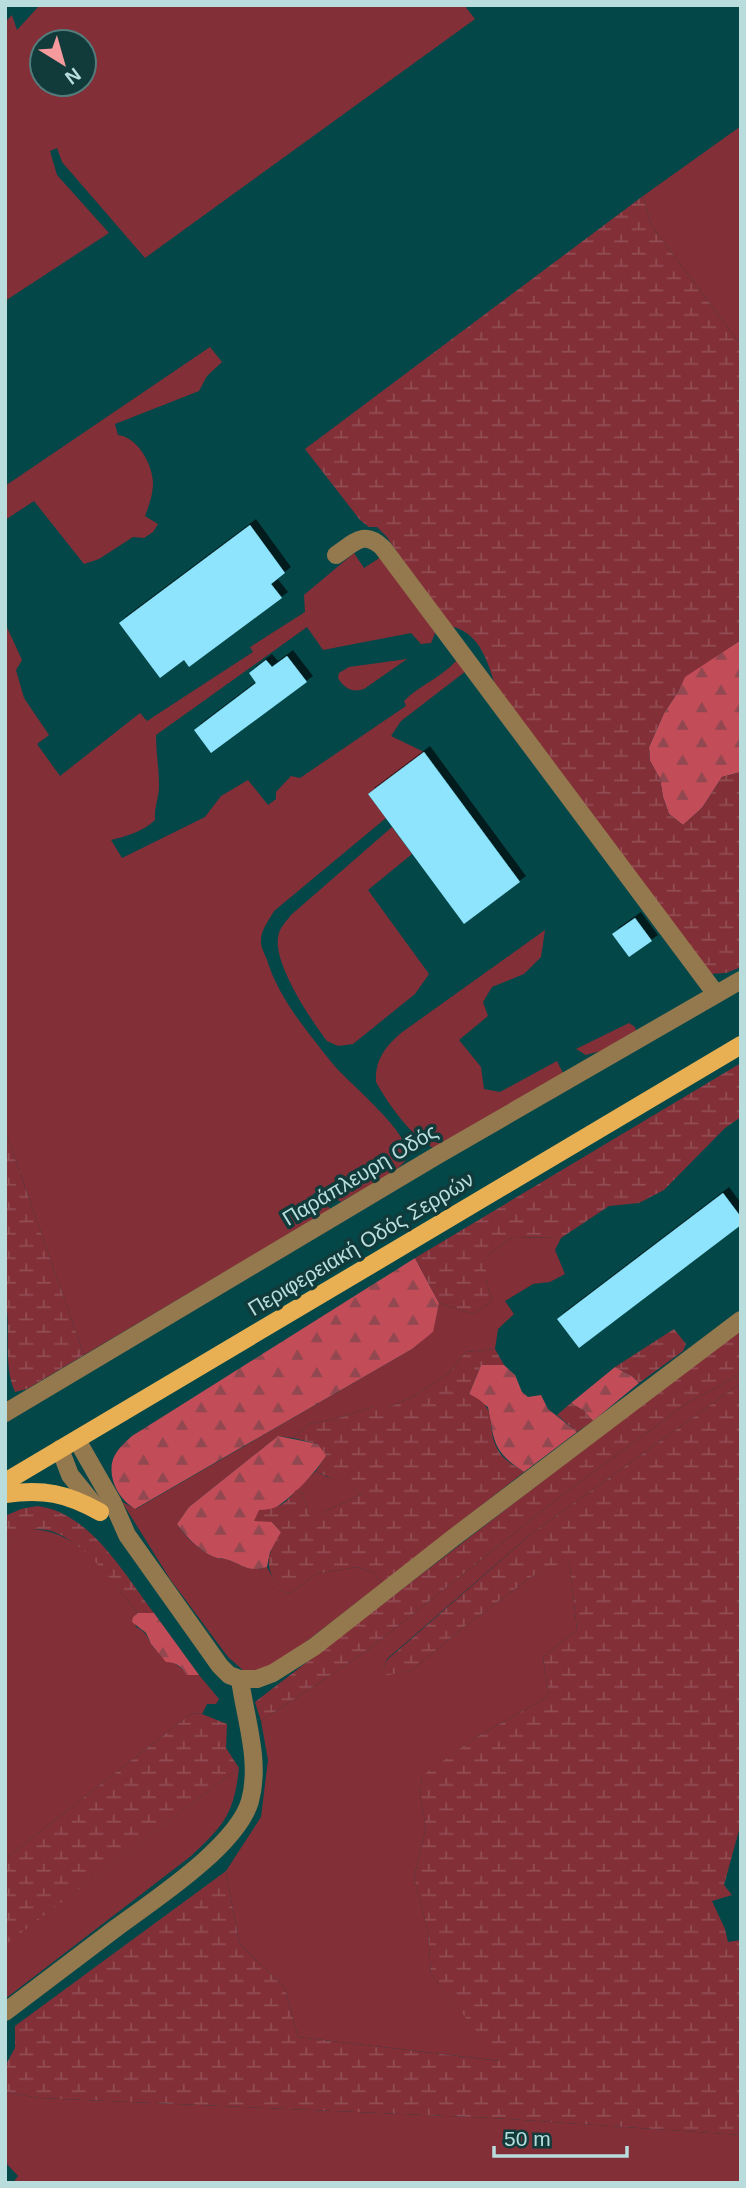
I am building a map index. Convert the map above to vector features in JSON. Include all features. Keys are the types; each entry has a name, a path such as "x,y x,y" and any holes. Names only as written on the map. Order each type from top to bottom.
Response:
{"main road":[{"name":"Περιφερειακή Οδός Σερρών","path":"5,1482 741,1045"},
{"path":"5,1494 25,1491 65,1494 100,1512"}],"street":[{"path":"336,555 360,538 373,539 383,548 716,994"},
{"name":"Παράπλευρη Οδός","path":"5,1413 424,1163 741,980"},
{"path":"77,1440 127,1535 220,1665 229,1675 240,1679 257,1679 273,1673 314,1647 741,1320"},
{"path":"60,1449 69,1475 100,1512 127,1535"},
{"path":"5,2012 174,1885 216,1849 240,1823 250,1802 254,1778 253,1755 240,1679"}],"green space":[{"path":"40,5 464,5 475,19 145,258 62,162 57,148 50,151 57,175 109,233 5,301 5,22 12,15 17,30"},
{"path":"741,126 741,345 651,225 643,196"},
{"path":"643,196 651,225 741,345 741,640 685,677 664,713 649,747 650,761 660,779 669,814 683,825 702,808 722,777 741,772 741,967 726,973 708,974 499,696 487,662 476,642 458,628 445,625 387,537 377,527 369,527 360,520 305,449"},
{"path":"210,347 222,362 207,376 199,391 115,424 118,435 137,446 150,467 153,487 145,516 158,524 153,532 144,538 133,537 99,559 84,564 34,501 5,520 5,486"},
{"path":"354,553 364,568 381,557 412,597 435,633 431,643 421,644 411,633 323,650 307,627 156,735 159,786 155,820 140,831 111,840 122,858 205,817 221,796 248,780 268,805 276,799 276,792 291,776 300,778 406,706 404,701 457,660 466,671 401,721 391,736 424,752 368,794 386,818 274,911 261,936 272,974 295,1014 332,1063 390,1122 406,1147 407,1157 397,1169 341,1202 320,1189 312,1195 331,1209 84,1355 5,1130 5,623 22,660 16,670 24,698 49,735 37,744 60,776 140,713 147,721 253,652 250,647 305,612 304,595"},
{"path":"741,640 741,772 722,777 702,808 683,825 669,814 660,779 650,761 649,747 685,676"},
{"path":"407,659 364,689 349,689 338,678 339,673 349,667"},
{"path":"392,827 412,854 368,890 429,974 415,994 353,1044 338,1046 327,1041 295,992 282,963 278,938 291,915"},
{"path":"545,930 541,957 524,974 492,987 483,1002 488,1016 459,1040 481,1067 484,1089 500,1092 557,1061 563,1073 433,1148 401,1119 376,1082 377,1067 382,1054 401,1033"},
{"path":"629,1023 636,1031 601,1051 586,1055 576,1049"},
{"path":"741,1063 741,1117 725,1128 664,1190 639,1203 609,1206 561,1238 512,1237 486,1257 486,1279 492,1301 473,1314 439,1303 415,1258"},
{"path":"5,1130 84,1355 27,1389 15,1392 9,1369 5,1296"},
{"path":"512,1237 561,1238 555,1250 565,1274 550,1282 533,1284 505,1301 514,1314 498,1329 495,1349 466,1352 449,1373 418,1394 390,1407 373,1407 309,1424 293,1438 278,1436 189,1507 177,1524 193,1543 214,1557 249,1568 267,1567 280,1591 291,1593 316,1574 356,1567 373,1572 382,1583 276,1665 265,1670 244,1671 228,1657 170,1579 122,1502 136,1509 412,1349 432,1332 439,1303 473,1314 492,1301 486,1279 486,1257"},
{"path":"415,1258 439,1303 433,1332 412,1349 135,1509 120,1496 112,1477 112,1463 117,1451 132,1436"},
{"path":"674,1329 686,1344 683,1351 639,1383 615,1367"},
{"path":"741,1329 741,1374 687,1403 557,1499 368,1650 261,1721 255,1702"},
{"path":"495,1349 504,1365 481,1365 469,1394 479,1399 489,1412 494,1441 500,1454 524,1472 382,1583 373,1572 356,1567 316,1574 291,1593 279,1591 271,1574 269,1561 281,1532 272,1522 254,1521 259,1510 280,1505 296,1490 302,1493 312,1522 325,1511 361,1495 316,1471 326,1456 318,1444 293,1438 309,1424 373,1407 390,1407 418,1394 449,1373 466,1352"},
{"path":"481,1365 504,1365 515,1375 522,1392 528,1397 541,1395 548,1409 577,1432 524,1472 506,1458 497,1445 488,1407 469,1394"},
{"path":"615,1367 639,1383 593,1421 571,1403"},
{"path":"741,1374 741,1383 531,1534 387,1659 381,1676 412,1670 531,1577 569,1558 577,1630 543,1657 549,1696 475,1738 422,1777 420,1796 426,1827 414,1878 428,1931 431,1974 501,2061 298,2037 285,1988 239,1943 226,1871 261,1817 268,1760 261,1721 368,1650 557,1499 687,1403"},
{"path":"741,1383 741,1823 724,1885 732,1895 712,1901 728,1942 741,1940 741,2135 493,2118 39,2098 5,2092 5,2066 15,2048 15,2026 226,1871 239,1943 285,1988 298,2037 500,2061 431,1974 428,1931 414,1878 426,1827 420,1796 422,1776 475,1738 549,1696 543,1657 577,1630 569,1559 531,1577 412,1670 380,1677 387,1660 531,1534"},
{"path":"571,1403 593,1421 577,1432 557,1415"},
{"path":"278,1436 318,1444 327,1455 302,1485 272,1510 272,1522 282,1533 270,1552 267,1567 249,1568 215,1558 194,1543 177,1524 189,1507"},
{"path":"316,1471 345,1482 361,1495 325,1511 312,1523 302,1493 296,1490"},
{"path":"37,1506 56,1511 89,1532 118,1564 154,1613 138,1613 95,1562 78,1546 59,1534 41,1529 22,1533 5,1549 5,1516"},
{"path":"27,1529 46,1531 63,1537 91,1557 138,1613 133,1617 136,1627 146,1634 155,1649 188,1675 199,1675 219,1699 216,1704 207,1704 202,1714 192,1713 5,1859 5,1549"},
{"path":"138,1613 154,1613 199,1675 187,1675 178,1666 166,1662 151,1644 146,1633 132,1622"},
{"path":"192,1713 227,1724 226,1748 239,1768 5,1945 5,1859"},
{"path":"239,1768 234,1797 226,1818 191,1856 5,1999 5,1945 8,1942"},
{"path":"5,2092 39,2098 493,2118 741,2135 741,2183 13,2183 18,2176 5,2162"}],"building":[{"path":"250,525 285,573 271,584 282,598 189,667 184,660 160,678 119,623"},
{"path":"287,656 307,682 211,753 194,730 256,683 249,673 266,660 272,667"},
{"path":"424,752 520,882 464,924 368,794"},
{"path":"635,918 652,941 629,957 612,934"},
{"path":"723,1193 741,1217 741,1225 579,1348 557,1319"}]}
